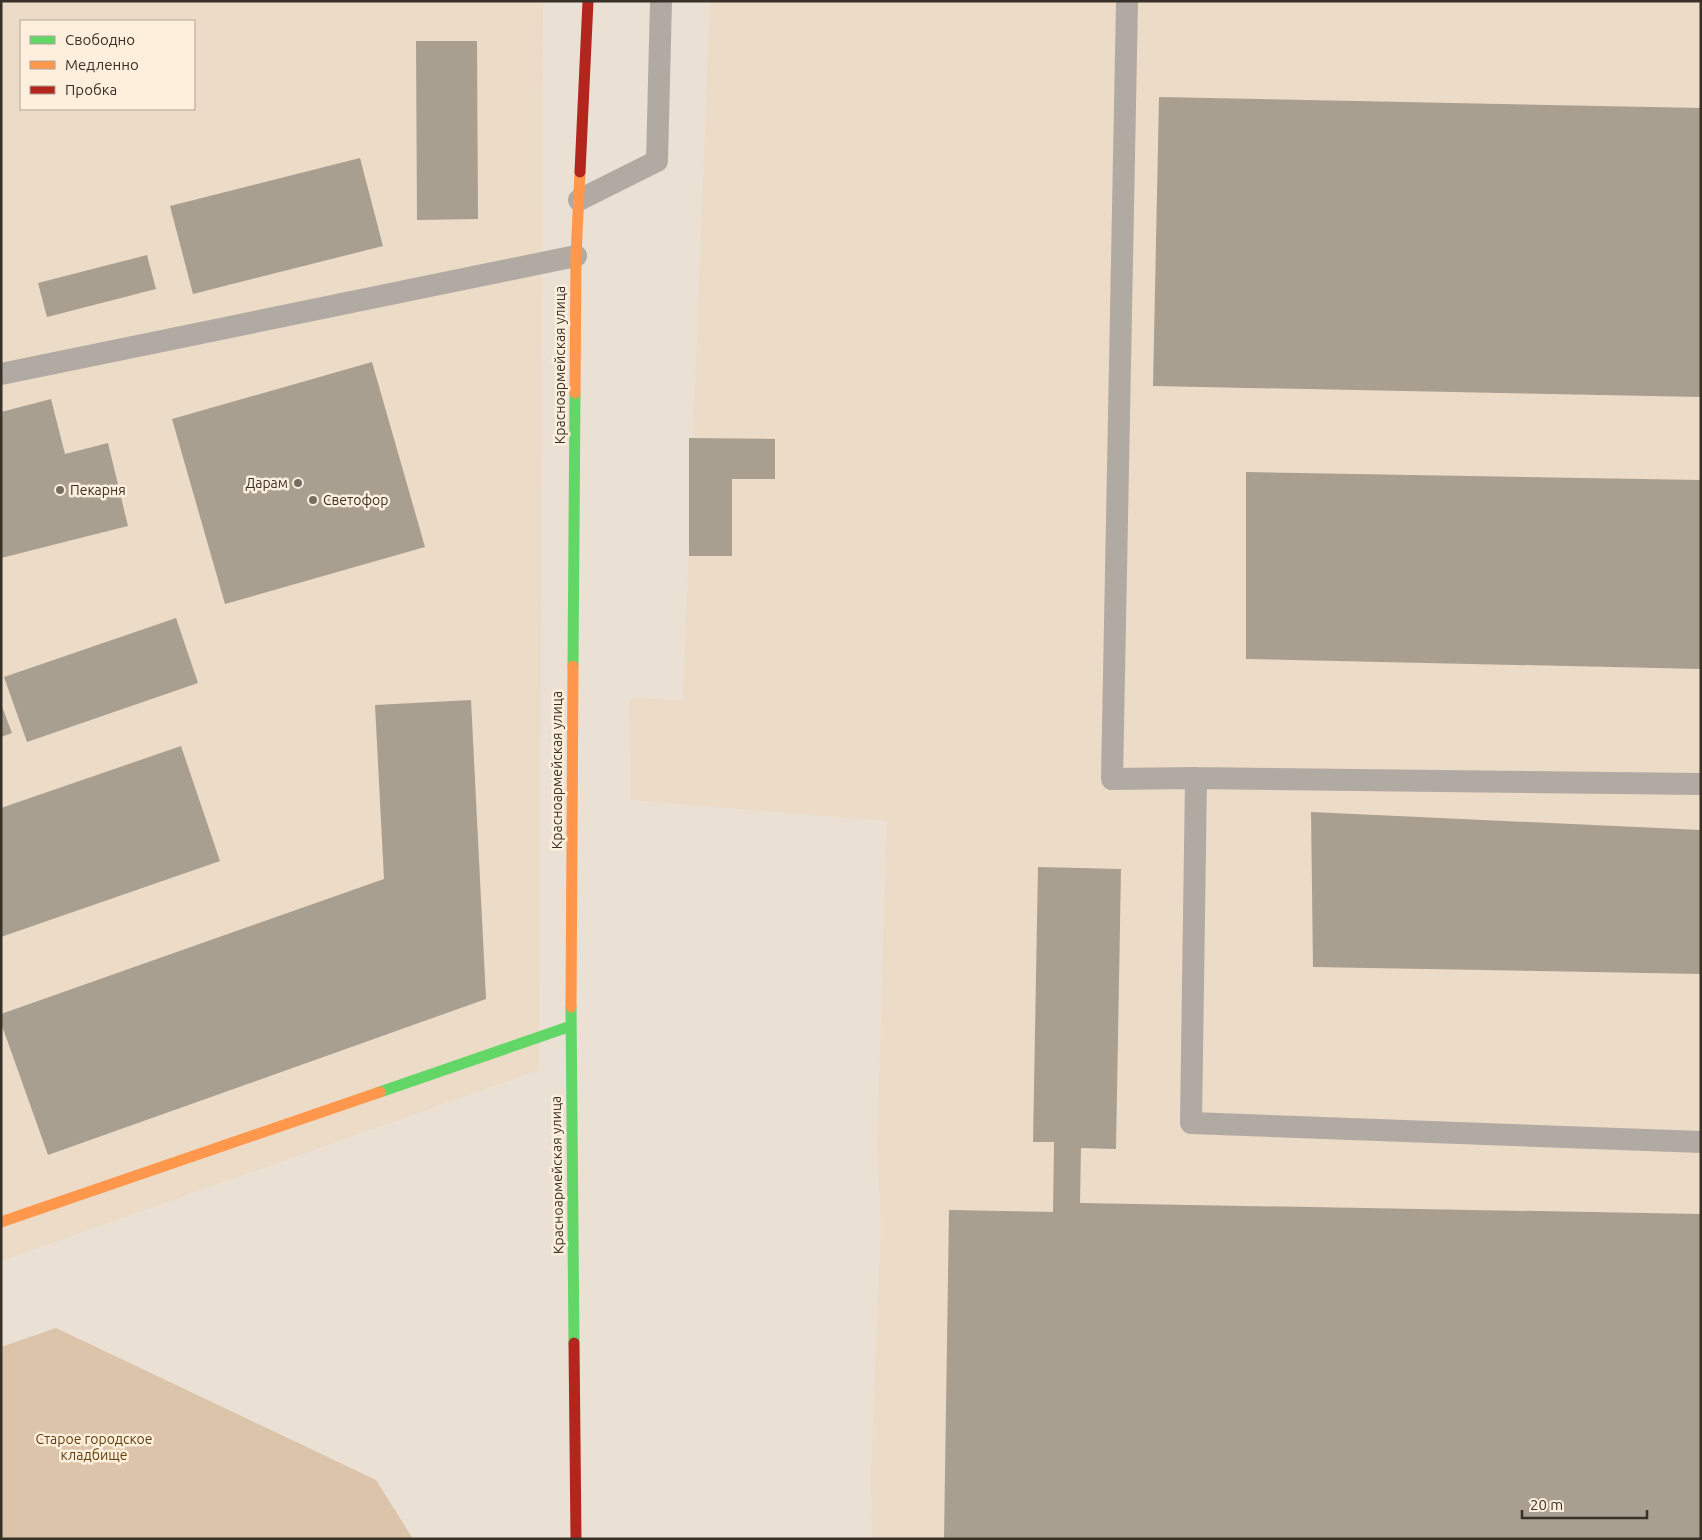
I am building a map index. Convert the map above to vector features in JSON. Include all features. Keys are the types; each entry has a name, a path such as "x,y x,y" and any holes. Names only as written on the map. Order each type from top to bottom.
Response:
{"street":[{"name":"Красноармейская улица","path":"576,1539 571,1026 576,256 588,1"},
{"path":"1,1222 571,1026"}],"lane":[{"path":"579,200 657,161 661,1"},
{"path":"1127,1 1112,779 1196,778 1701,784"},
{"path":"1,374 576,256"},
{"path":"1196,778 1192,1123 1701,1142"}],"shaded area":[{"path":"1,1 543,1 539,1070 1,1261"},
{"path":"710,1 1701,1 1701,1539 872,1539 871,1473 881,1223 877,1149 887,821 631,800 630,699 683,700"}],"green space":[{"name":"Старое городское кладбище","path":"56,1328 376,1480 413,1539 1,1539 1,1347"}],"building":[{"path":"416,41 477,41 478,219 417,220"},
{"path":"1159,97 1701,108 1701,397 1153,386"},
{"path":"360,158 383,246 193,294 170,206"},
{"path":"147,255 156,289 47,317 38,283"},
{"name":"Дарам","path":"372,362 425,547 225,604 172,419"},
{"name":"Пекарня","path":"51,399 65,454 108,443 128,526 1,558 1,412"},
{"path":"689,438 775,439 775,479 732,479 732,556 689,556"},
{"path":"1246,472 1701,480 1701,669 1246,659"},
{"path":"176,618 198,683 27,742 4,677"},
{"path":"471,700 486,999 48,1155 1,1023 1,1014 384,879 375,705"},
{"path":"1,704 12,733 1,737"},
{"path":"181,746 220,861 1,937 1,808"},
{"path":"1311,812 1701,830 1701,974 1313,967"},
{"path":"1038,867 1121,869 1116,1149 1081,1148 1080,1203 1701,1214 1701,1539 944,1539 949,1210 1053,1212 1054,1142 1033,1142"}],"traffic: fast":[{"path":"573,666 575,393"},
{"path":"571,1007 574,1343"},
{"path":"380,1092 571,1026"}],"traffic: slow":[{"path":"575,393 576,256 580,172"},
{"path":"571,1007 573,666"},
{"path":"1,1222 380,1092"}],"traffic: jam":[{"path":"580,172 588,1"},
{"path":"574,1343 576,1539"}],"place":[{"name":"Дарам","path":"298,483"},
{"name":"Пекарня","path":"60,490"},
{"name":"Светофор","path":"313,500"}]}
